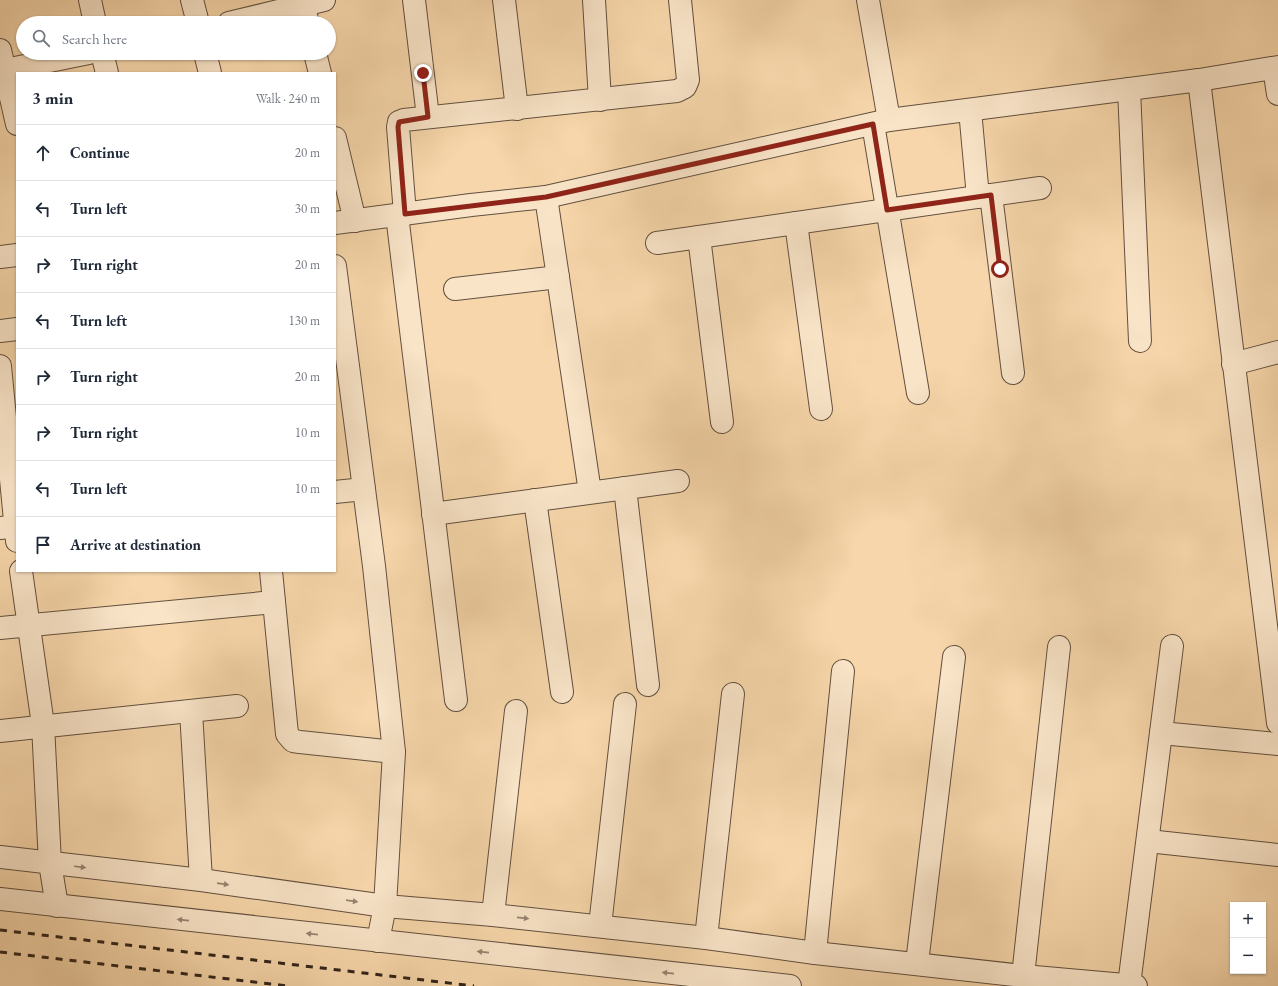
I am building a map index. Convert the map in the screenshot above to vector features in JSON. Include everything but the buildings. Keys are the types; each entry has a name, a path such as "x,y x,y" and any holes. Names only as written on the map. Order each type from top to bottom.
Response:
{"street":[{"path":"90,0 93,16"},
{"path":"192,0 196,16"},
{"path":"267,16 305,9 324,0"},
{"path":"414,0 428,117"},
{"path":"504,0 516,109"},
{"path":"594,0 600,100"},
{"path":"456,700 433,514 401,215 399,122 428,117 677,91 685,88 688,80 688,68 680,0"},
{"path":"868,0 881,122 887,210 918,392"},
{"path":"16,59 2,60 16,120"},
{"path":"104,60 107,72"},
{"path":"207,60 210,72"},
{"path":"317,60 320,72"},
{"path":"336,146 345,222 546,197 881,122 1199,80 1276,68 1278,94"},
{"path":"1199,80 1233,364 1275,669 1278,723"},
{"path":"1129,89 1140,341"},
{"path":"970,110 1013,373"},
{"path":"657,242 1040,188"},
{"path":"546,197 590,492"},
{"path":"796,223 821,409"},
{"path":"700,237 722,422"},
{"path":"0,257 16,255"},
{"path":"336,274 364,489 394,752 385,906 378,941"},
{"path":"455,289 558,277"},
{"path":"0,331 16,329"},
{"path":"1233,364 1278,352"},
{"path":"0,366 8,428 12,530"},
{"path":"433,514 678,481"},
{"path":"625,488 648,685"},
{"path":"336,492 364,489"},
{"path":"534,500 562,692"},
{"path":"21,572 43,725 50,863 57,906"},
{"path":"271,572 287,734 293,741 394,752"},
{"path":"0,628 274,602"},
{"path":"0,857 201,880 385,906 600,926 706,938 815,953 1023,976 1133,986 1148,841 1172,646"},
{"path":"1023,976 1059,647"},
{"path":"917,964 954,657"},
{"path":"815,953 843,671"},
{"path":"706,938 732,694"},
{"path":"600,926 624,704"},
{"path":"0,731 43,725 237,706"},
{"path":"191,710 201,880"},
{"path":"493,915 516,710"},
{"path":"1161,733 1278,744"},
{"path":"1148,841 1278,855"},
{"path":"0,899 790,986"}],"railway":[{"path":"0,930 474,986"},
{"path":"0,952 288,986"}],"route":[{"path":"423,73 428,117 404,120 399,122 398,127 405,214 546,197 873,124 887,210 991,195 1000,269"}]}
